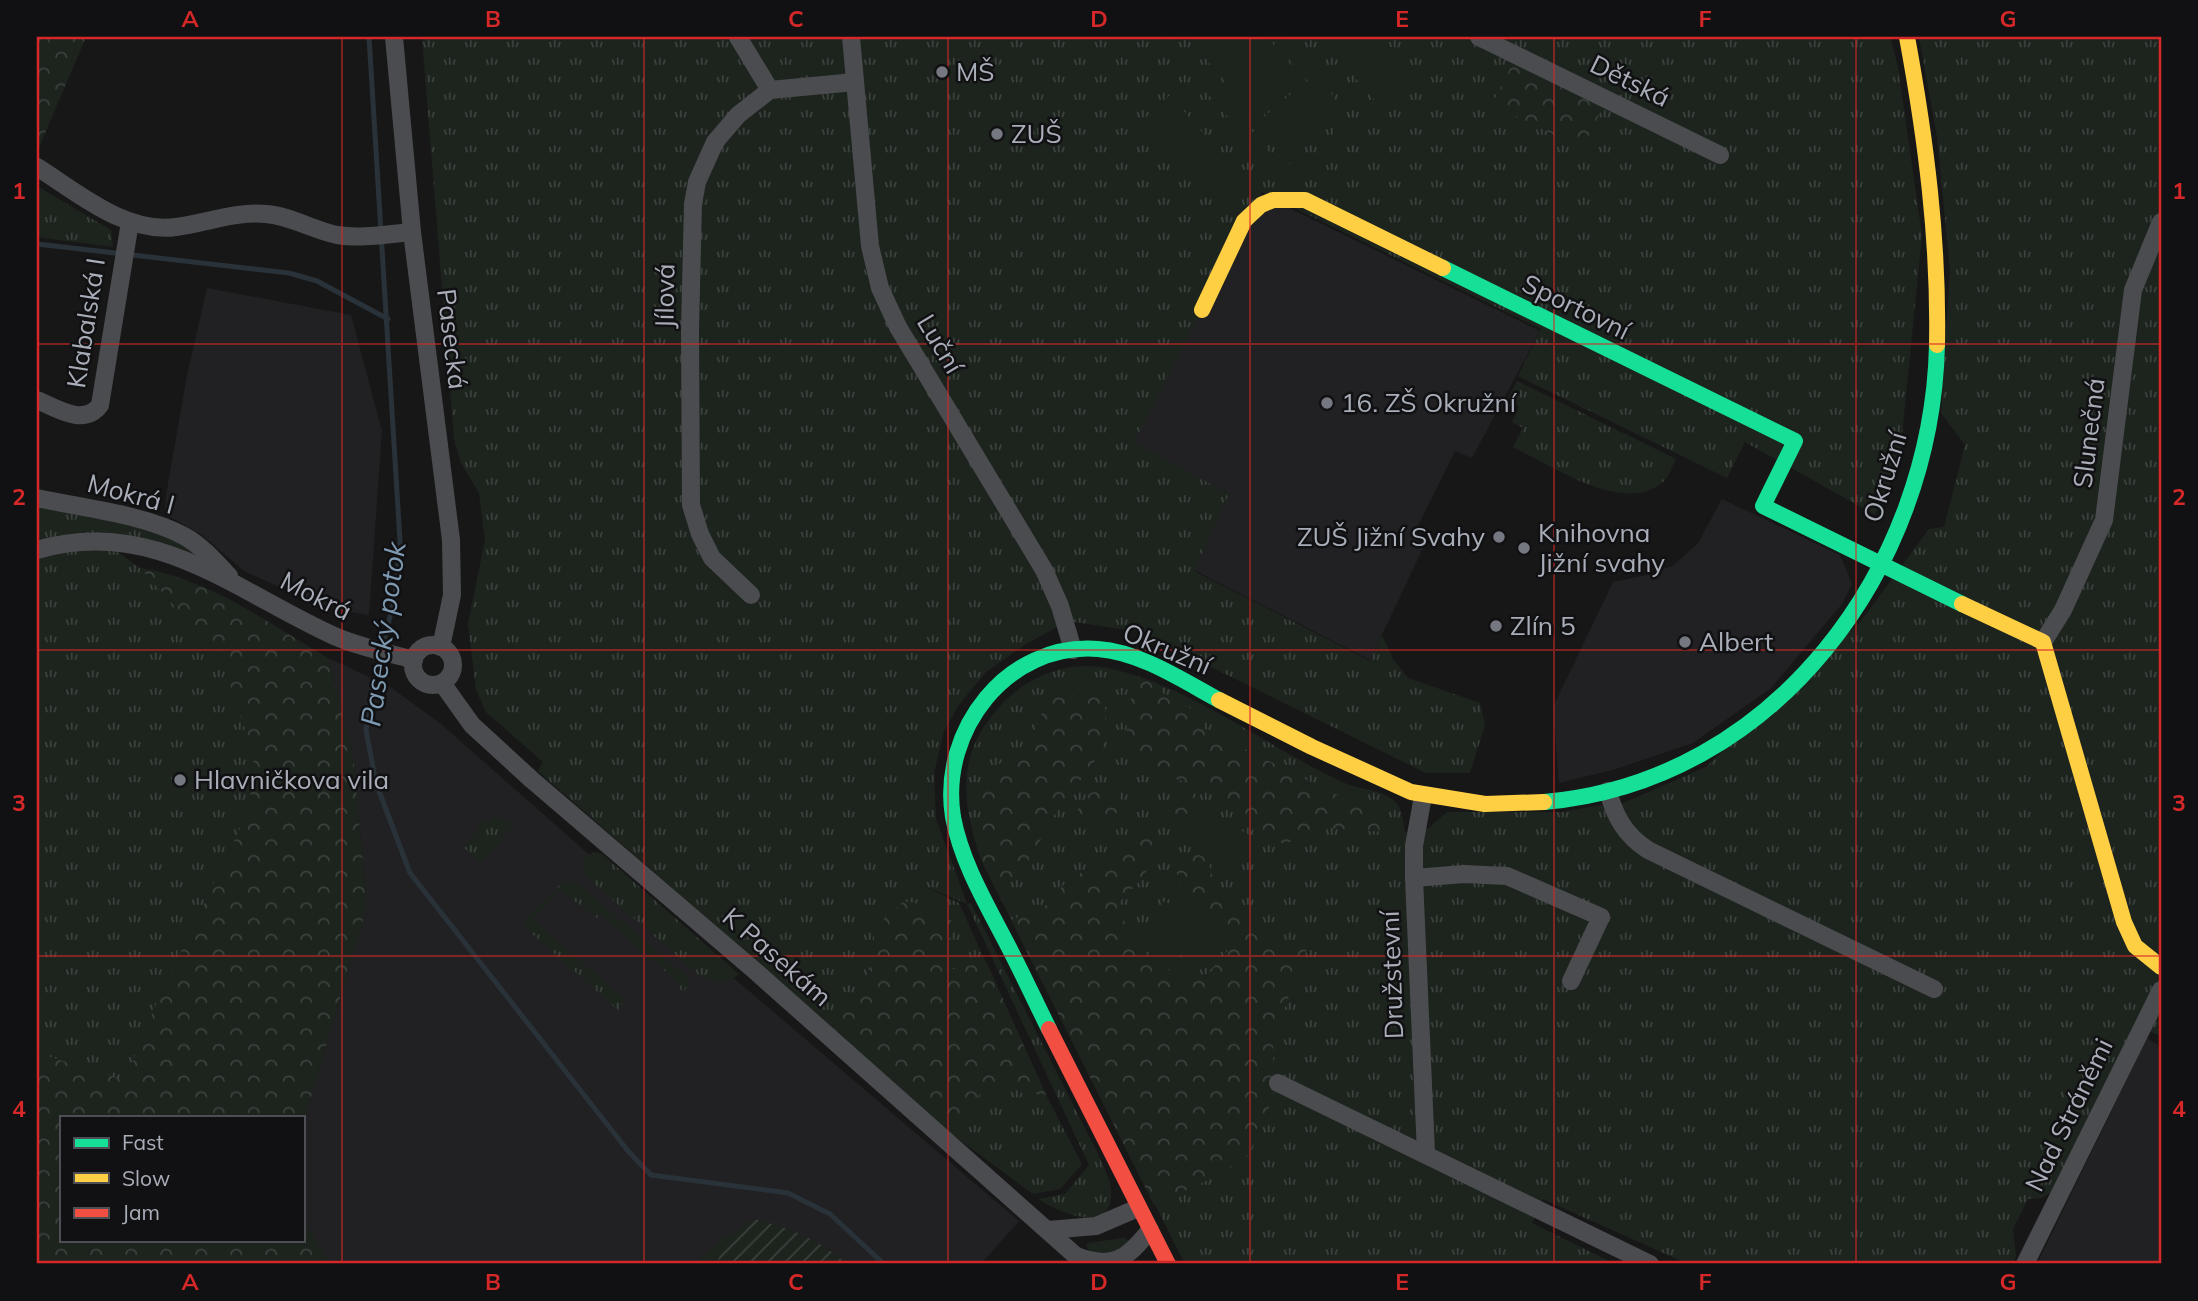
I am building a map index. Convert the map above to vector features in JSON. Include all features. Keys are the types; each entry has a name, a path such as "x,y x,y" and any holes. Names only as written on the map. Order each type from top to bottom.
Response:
{"street":[{"name":"Pasecká","path":"394,37 404,233 451,540 452,595 440,647"},
{"path":"738,37 770,90 855,82"},
{"name":"Luční","path":"851,37 870,246 880,288 898,327 1044,570 1060,606 1073,650"},
{"name":"Dětská","path":"1479,37 1720,155"},
{"name":"Okružní","path":"1168,1264 964,853 953,819 951,790 955,755 980,703 1013,672 1052,654 1100,649 1138,660 1385,782 1423,796 1489,803 1578,799 1608,791 1651,778 1701,756 1742,732 1798,685 1828,650 1896,536 1919,466 1928,420 1937,333 1930,194 1920,105 1907,37"},
{"name":"Jílová","path":"751,595 712,558 700,534 691,505 693,204 697,183 715,142 738,114 770,90"},
{"path":"37,166 92,202 130,222 175,228 247,213 268,214 339,235 404,233"},
{"name":"Sportovní","path":"1202,310 1244,218 1261,203 1283,197 1305,200 1794,441 1763,506 1880,566"},
{"name":"Klabalská I","path":"37,400 80,416 93,412 100,405 130,222"},
{"name":"Slunečná","path":"2043,642 2063,610 2104,520 2133,290 2161,222"},
{"name":"Mokrá I","path":"37,498 156,525 183,535 206,552 236,583"},
{"path":"37,551 80,541 134,543 191,562 236,583"},
{"path":"1880,566 2043,642 2124,922 2135,946 2161,967"},
{"name":"Mokrá","path":"236,583 331,635 414,660"},
{"path":"425,647 440,647 450,655 453,668 442,683 423,682 415,673 414,660 425,647"},
{"name":"K Pasekám","path":"442,683 471,725 754,970 1080,1260"},
{"path":"1608,791 1613,809 1627,835 1648,850 1934,989"},
{"name":"Družstevní","path":"1423,796 1415,846 1414,878 1426,1153"},
{"path":"1414,878 1464,874 1507,876 1601,917 1571,981"},
{"name":"Nad Stráněmi","path":"2025,1264 2161,990"},
{"path":"1278,1083 1650,1264"},
{"path":"1048,1230 1080,1230 1111,1222 1138,1208"},
{"path":"1080,1260 1098,1263 1117,1260 1133,1251 1150,1230"}],"shaded area":[{"name":"16. ZŠ Okružní","path":"1259,193 1540,331 1472,458 1455,451 1414,534 1425,544 1370,660 1194,570 1229,494 1131,441"},
{"path":"207,288 351,315 382,431 369,615 324,607 244,571 202,535 165,514 187,375"},
{"path":"1722,499 1840,555 1852,584 1842,604 1771,688 1693,743 1613,770 1559,783 1553,707 1613,582 1648,575 1674,565 1698,543"},
{"path":"328,658 389,686 441,724 593,858 1019,1221 981,1264 847,1264 829,1249 720,1241 694,1264 331,1264 304,1222 304,1122 367,906 353,755"},
{"path":"2147,1038 2161,1047 2161,1264 2037,1264"}],"green space":[{"path":"37,37 86,37 38,150 37,150"},
{"path":"422,37 1890,37 1898,67 1922,235 1899,465 1875,515 1745,442 1727,478 1518,376 1541,329 1262,192 1134,442 1229,494 1194,571 1370,661 1382,635 1393,659 1408,678 1480,703 1485,725 1470,773 1426,773 1140,632 1068,621 1026,644 986,672 958,706 944,731 934,773 936,819 967,904 924,886 959,903 1046,1095 1082,1164 1060,1189 1033,1194 926,1115 791,991 541,774 538,771 543,762 486,712 476,690 468,624 485,540 479,493 461,463 454,439"},
{"path":"1165,37 1175,37 1179,46 1271,154 1284,162 1298,164 1310,162 1328,146 1333,134 1333,120 1329,106 1270,37 1284,37 1324,82 1336,101 1344,119 1345,137 1339,154 1322,168 1309,173 1283,172 1270,166 1172,52"},
{"path":"1187,37 1267,37 1304,80 1258,120"},
{"path":"1320,37 1382,37 1412,73 1377,103"},
{"path":"1919,37 2161,37 2161,1036 2135,1026 2054,1191 2041,1198 2028,1199 2013,1229 2016,1256 2012,1264 1688,1264 1543,1199 1532,1223 1615,1264 1185,1264 982,862 971,826 966,790 971,755 988,721 1007,699 1043,675 1071,667 1117,670 1150,680 1184,695 1347,784 1387,796 1402,814 1405,832 1429,828 1447,812 1563,812 1601,805 1607,810 1706,767 1862,620 1929,529 1944,527 1965,445 1941,413 1950,270 1937,137"},
{"path":"1515,59 1605,103 1582,149 1492,104"},
{"path":"1306,81 1330,108 1283,148 1259,121"},
{"path":"1170,95 1248,185 1221,208 1144,119"},
{"path":"37,186 111,230 113,247 37,237"},
{"path":"1517,381 1676,459 1667,477 1647,491 1608,491 1567,475 1513,447 1523,428 1512,422 1519,407 1507,401"},
{"path":"37,503 164,534 197,552 194,555 135,539 99,535 37,544"},
{"path":"112,548 140,568 221,657 254,755 249,810 159,997 125,1081 37,1053 37,558 61,550"},
{"path":"140,568 190,581 214,592 328,658 353,755 367,906 304,1122 304,1116 60,1116 60,1242 304,1242 304,1222 331,1264 37,1264 37,1053 125,1080 159,997 249,810 254,755 221,657"},
{"path":"1140,678 1155,684 1166,695 1200,715 1205,721 1205,729 1385,819 1398,833 1316,827 1287,844 1278,842 1259,831 1207,789 1168,777 1147,766 1130,745 1127,732 1129,706"},
{"path":"1071,688 1090,689 1102,696 1106,720 1103,744 1091,767 1055,814 1027,862 1009,883 997,892 977,849 983,826 982,798 985,781 994,768 1025,744 1052,698"},
{"path":"1114,786 1120,788 1120,800 1115,815 1110,820 1097,823 1077,822 1076,812 1090,793"},
{"path":"1177,793 1195,793 1204,812 1189,825 1179,827 1170,814"},
{"path":"1204,812 1252,836 1237,866 1189,842"},
{"path":"492,813 514,825 481,862 463,847 485,821 492,821"},
{"path":"1148,833 1159,846 1145,873 1122,899 1117,909 1142,949 1161,967 1173,972 1207,974 1239,938 1214,915 1182,897 1176,869 1183,857 1194,854 1207,861 1222,899 1241,911 1245,928 1242,935 1245,932 1307,949 1273,1039 1274,1096 1248,1156 1204,1182 1154,1205 1011,920 1049,904 1064,884 1112,858"},
{"path":"594,852 602,854 739,974 719,981 699,975 583,874 583,858"},
{"path":"566,882 579,884 688,978 689,984 683,992 679,988 681,985 600,914 597,918 559,889 533,920 626,1000 618,1010 522,925 557,887"},
{"path":"904,901 925,905 956,923 941,959 946,971 986,961 1046,1095 1022,1093 1001,1082 988,1083 960,1121 945,1127 926,1115 821,1019 861,988 875,957 874,934 883,920"},
{"path":"1164,901 1218,929 1199,965 1145,937"},
{"path":"971,903 1099,1156 1110,1182 1111,1192 1109,1206 1103,1214 1082,1217 1038,1199 1065,1194 1089,1165 967,904"},
{"path":"754,1219 803,1236 847,1264 718,1264 720,1241"},
{"path":"1124,1238 1131,1242 1112,1254 1092,1253 1086,1246 1088,1243"},
{"path":"720,1241 718,1264 694,1264"}],"waterway":[{"name":"Pasecký potok","path":"369,37 400,541 395,596 372,690 366,730 376,783 410,873 628,1151 651,1175 788,1193 830,1214 884,1264"},
{"path":"37,244 289,273 317,281 388,319"}],"traffic: fast":[{"path":"1443,268 1795,441 1763,506 1962,604"},
{"path":"1544,802 1627,786 1702,754 1769,707 1825,650 1871,582 1906,508 1928,428 1937,345"},
{"path":"1049,1029 974,879 957,833 951,785 957,753 969,724 986,698 1008,676 1035,660 1065,651 1098,649 1129,655 1160,668 1219,700"}],"traffic: slow":[{"path":"1907,37 1930,191 1936,267 1937,345"},
{"path":"1202,310 1244,221 1261,205 1273,200 1305,200 1443,268"},
{"path":"1962,604 2043,642 2124,922 2135,946 2161,967"},
{"path":"1219,700 1312,747 1411,792 1485,804 1544,802"}],"traffic: jam":[{"path":"1049,1029 1168,1264"}],"place":[{"name":"MŠ","path":"942,72"},
{"name":"ZUŠ","path":"997,134"},
{"name":"16. ZŠ Okružní","path":"1327,403"},
{"name":"ZUŠ Jižní Svahy","path":"1499,537"},
{"name":"Knihovna Jižní svahy","path":"1524,548"},
{"name":"Zlín 5","path":"1496,626"},
{"name":"Albert","path":"1685,642"},
{"name":"Hlavničkova vila","path":"180,780"}]}
